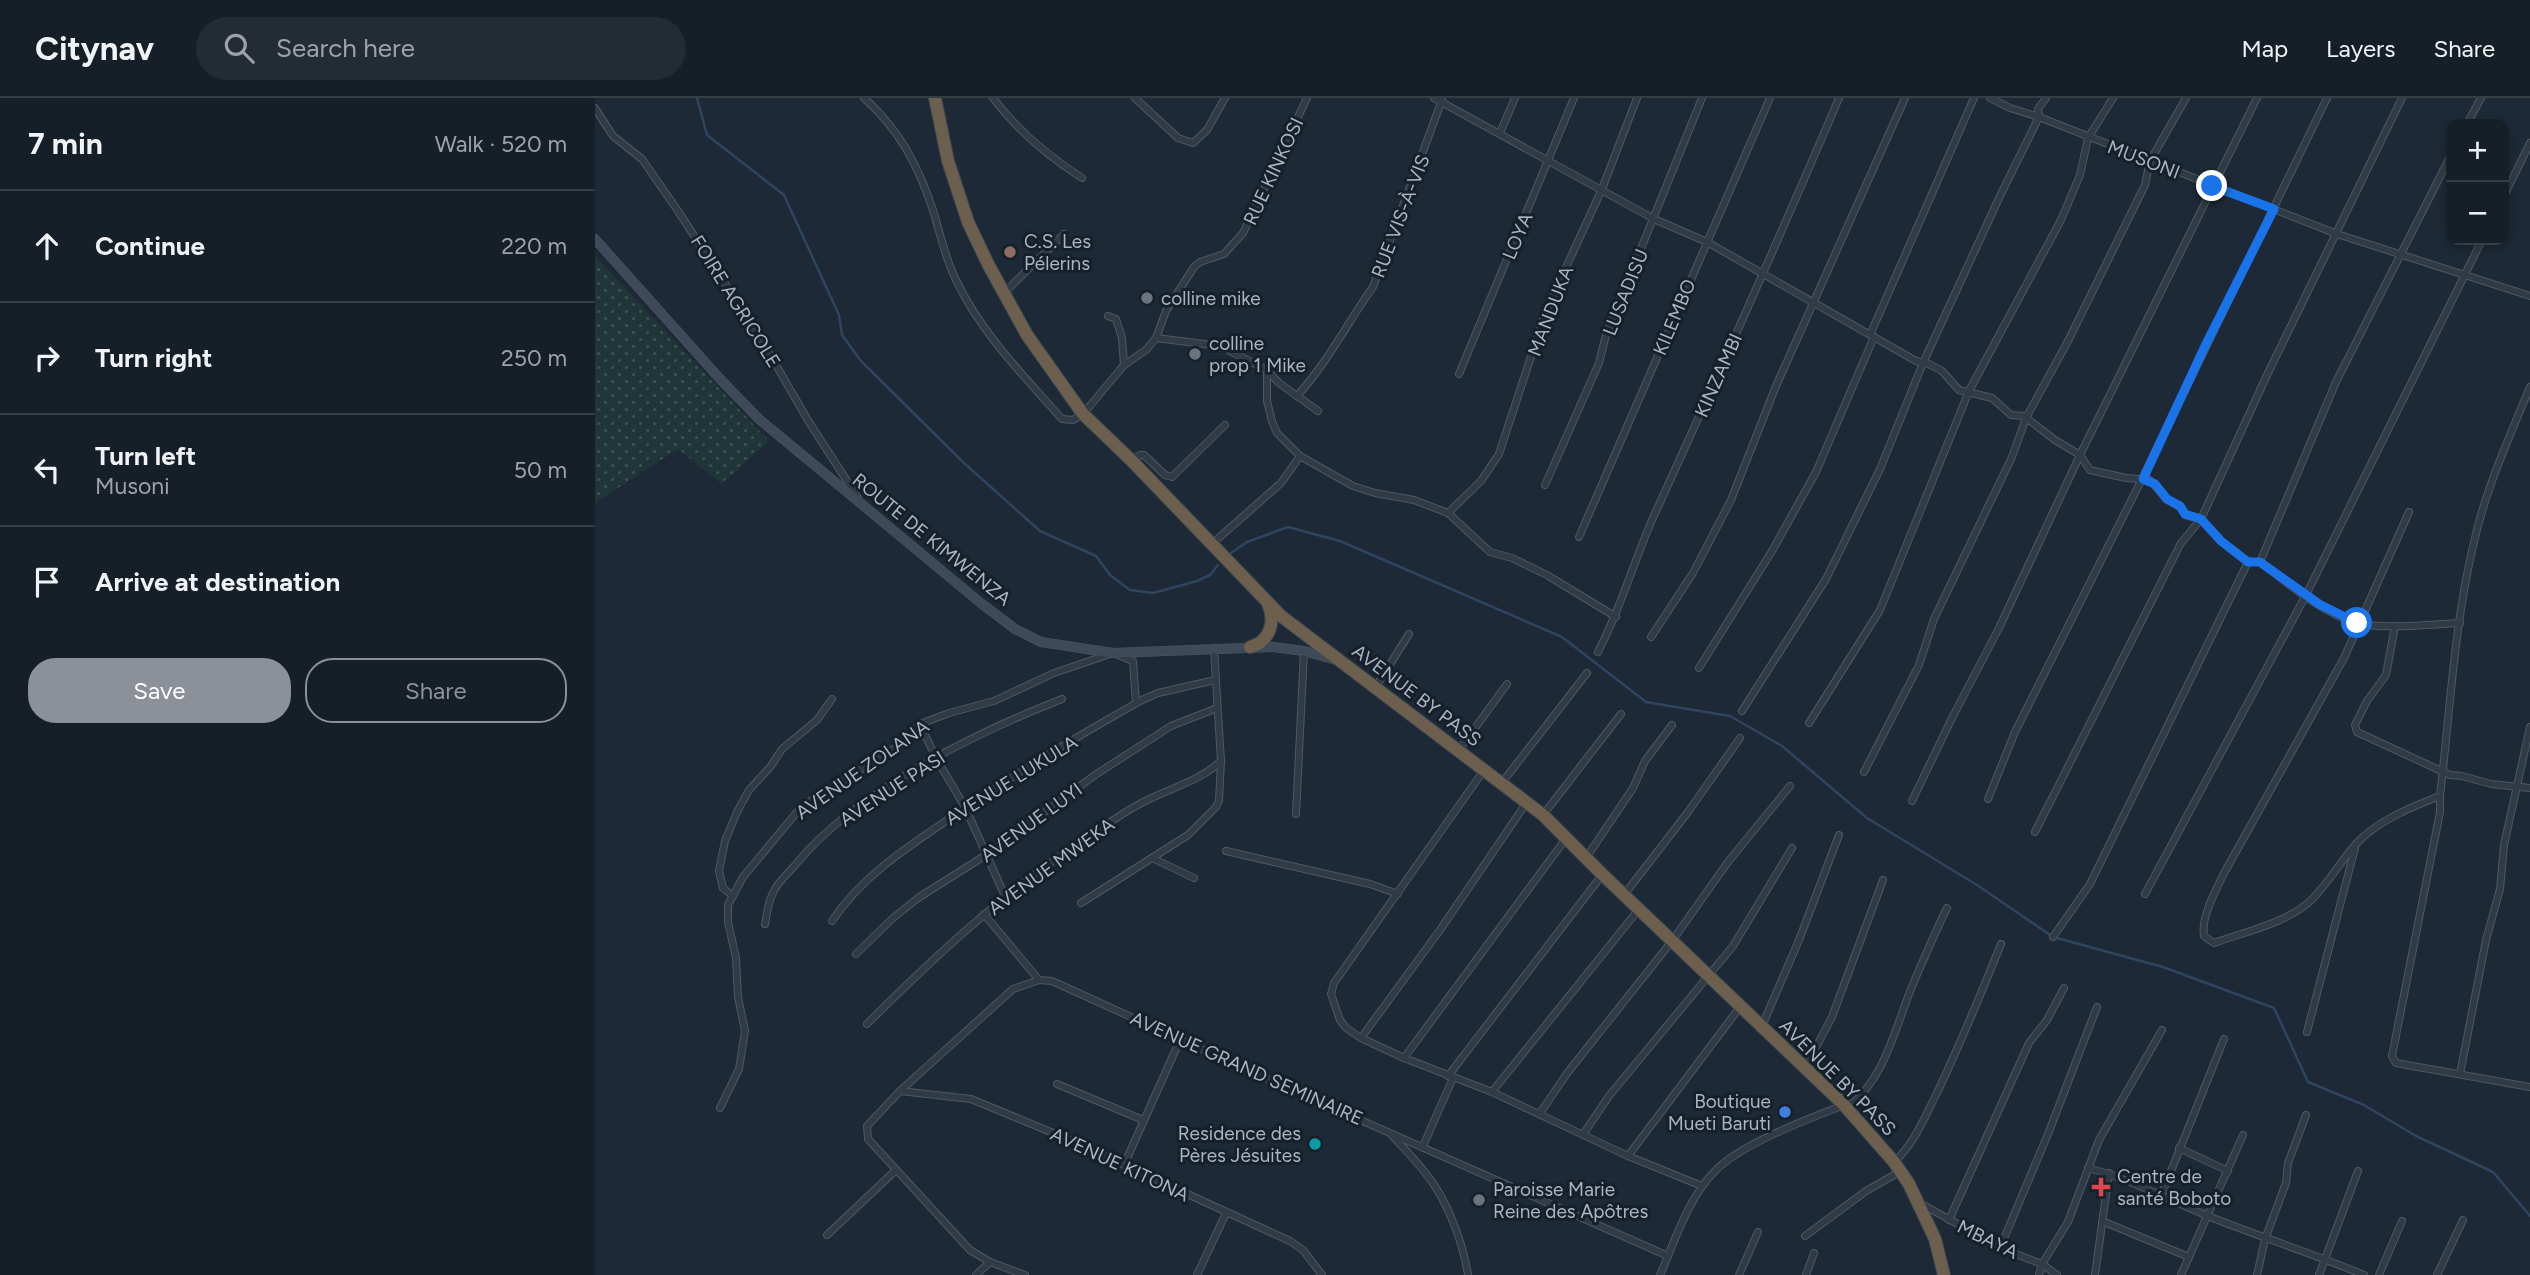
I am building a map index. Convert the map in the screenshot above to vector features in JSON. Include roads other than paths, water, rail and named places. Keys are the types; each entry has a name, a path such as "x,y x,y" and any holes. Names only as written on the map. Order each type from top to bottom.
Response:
{"highway":[{"name":"AVENUE BY PASS","path":"935,98 954,185 968,222 1027,335 1083,414 1281,616 1543,815 1846,1107 1898,1166 1920,1203 1935,1239 1944,1275"},
{"path":"1251,647 1259,645 1265,639 1272,624 1272,612 1264,598"}],"street":[{"path":"864,98 883,114 897,132 915,164 955,278 974,311 1001,349 1062,419 1073,420 1083,414 1124,365 1146,350 1156,338 1212,345 1228,350 1266,370 1279,383 1318,411"},
{"path":"993,98 1023,133 1056,161 1082,178"},
{"path":"1135,98 1178,138 1193,143 1207,130 1225,98"},
{"name":"RUE KINKOSI","path":"1156,338 1166,311 1186,277 1199,262 1224,254 1244,233 1307,98"},
{"path":"1434,98 1442,100 1654,219 1707,242 1872,336 1923,363 1930,363 1942,371 1959,390 1995,400 2011,415 2026,418 2080,455 2090,470 2143,479 2155,484 2167,499 2180,506 2185,514 2201,519 2221,541 2248,562 2260,562 2333,612 2357,623 2395,626 2460,623"},
{"path":"1500,133 1515,98"},
{"name":"LOYA","path":"1459,374 1574,98"},
{"name":"MANDUKA","path":"1448,513 1481,481 1499,454 1546,311 1602,188 1637,98"},
{"name":"LUSADISU","path":"1545,485 1599,363 1606,335 1702,98"},
{"name":"KILEMBO","path":"1579,537 1770,98"},
{"name":"KINZAMBI","path":"1598,652 1616,617 1639,550 1763,275 1839,98"},
{"path":"1651,638 1693,573 1731,500 1813,303 1905,98"},
{"path":"1699,667 1772,551 1816,472 1974,98"},
{"name":"MUSONI","path":"1990,98 2337,234 2463,276 2529,293"},
{"path":"1742,711 1826,579 1880,470 1923,363 2039,117 2038,109 2046,98"},
{"path":"1809,723 1880,610 1969,391 2061,220 2080,175 2088,138 2113,98"},
{"path":"1864,772 1919,665 1934,619 2012,457 2026,418 2068,341 2145,185 2150,161 2186,98"},
{"path":"1912,801 2257,98"},
{"path":"1988,799 2015,732 2143,479 2327,98"},
{"path":"2035,832 2181,543 2201,519 2267,375 2402,98"},
{"path":"2470,119 2481,98"},
{"name":"RUE VIS-À-VIS","path":"1297,396 1322,367 1373,287 1442,100"},
{"name":"FOIRE AGRICOLE","path":"595,108 613,136 644,161 701,245 863,505"},
{"path":"2509,186 2530,143"},
{"path":"2260,562 2336,382 2446,165"},
{"path":"1003,293 1065,234"},
{"name":"ROUTE DE KIMWENZA","path":"595,239 759,419 1015,629 1041,642 1113,653 1273,647 1304,651 1341,662"},
{"path":"2144,894 2306,595 2479,245"},
{"path":"1108,316 1116,319 1122,338 1124,365"},
{"path":"1266,370 1267,401 1272,421 1277,433 1300,456 1353,486 1414,500 1448,513 1490,552 1512,558 1547,575 1616,617"},
{"path":"2530,387 2487,493 2473,543 2460,623 2440,812 2392,1056 2396,1063 2530,1086"},
{"path":"1132,461 1144,455 1165,475 1173,477 1225,425"},
{"path":"1212,545 1281,483 1300,456"},
{"path":"2409,512 2333,679 2300,733 2288,760 2223,875 2205,923 2204,936 2214,943 2284,917 2308,903 2334,874 2356,843 2392,818 2440,796"},
{"path":"2053,937 2090,884 2248,562"},
{"path":"2395,626 2386,675 2367,701 2355,729 2362,735 2450,775 2530,788"},
{"path":"1375,688 1409,634"},
{"path":"1081,903 1188,835 1216,807 1219,801 1221,761 1214,648"},
{"path":"1296,814 1304,651"},
{"path":"1113,653 1133,661 1136,703"},
{"name":"AVENUE ZOLANA","path":"720,1108 739,1069 745,1031 738,997 736,958 728,922 728,905 743,877 804,805 897,747 920,724 994,701 1054,673 1113,653"},
{"path":"1501,784 1587,673"},
{"name":"AVENUE LUKULA","path":"832,921 846,900 874,873 965,807 1136,703 1158,693 1215,680"},
{"path":"1458,751 1507,684"},
{"path":"733,896 723,888 719,871 725,841 737,812 749,790 782,749 817,720 832,699"},
{"name":"AVENUE PASI","path":"765,925 771,895 780,880 807,850 847,816 936,758 977,736 1062,699"},
{"name":"AVENUE LUYI","path":"856,954 918,898 986,855 1136,747 1171,726 1217,708"},
{"path":"1543,815 1621,714"},
{"path":"920,724 936,758 965,807 1005,896"},
{"path":"1586,858 1633,788 1646,761 1672,725"},
{"path":"2460,1074 2486,940 2500,889 2501,864 2530,727"},
{"path":"1624,895 1688,812 1740,738"},
{"name":"AVENUE MWEKA","path":"867,1024 919,972 1041,868 1137,806 1206,774 1221,761"},
{"path":"1484,770 1334,983 1331,994 1340,1020 1346,1028 1361,1038 1403,1058 1492,1091 1628,1156 1702,1186"},
{"path":"1540,1113 1568,1072 1672,941 1728,862 1790,786"},
{"path":"1361,1038 1440,930 1527,802"},
{"path":"1761,1028 1799,940 1839,835"},
{"path":"1403,1058 1567,837"},
{"path":"2307,1032 2356,843"},
{"path":"1584,1133 1609,1096 1733,946 1792,848"},
{"path":"1226,851 1359,882 1398,894"},
{"path":"1152,858 1195,878"},
{"path":"1423,1146 1450,1077 1602,874"},
{"path":"1805,1068 1832,1017 1883,880"},
{"path":"1660,1275 1702,1186 1716,1170 1737,1154 1800,1123 1846,1107 1869,1085 1883,1063 1912,986 1947,908"},
{"path":"1492,1091 1639,909"},
{"path":"984,914 1039,980 1013,989 900,1091 867,1126 866,1133 969,1250 990,1262 1025,1275"},
{"path":"1805,1236 1898,1166 1918,1131 1968,1027 2001,944"},
{"name":"AVENUE GRAND SEMINAIRE","path":"1039,980 1052,981 1668,1256"},
{"path":"1949,1220 2029,1043 2047,1020 2064,988"},
{"path":"1628,1156 1740,1007"},
{"path":"2000,1248 2097,1007"},
{"path":"2039,1275 2042,1264 2068,1222 2099,1140 2162,1030"},
{"path":"2161,1196 2224,1039"},
{"path":"1124,1165 1180,1040"},
{"path":"1057,1084 1143,1120"},
{"name":"AVENUE KITONA","path":"900,1091 971,1099 1124,1165 1290,1241 1303,1250 1322,1275"},
{"path":"2257,1275 2265,1239 2280,1201 2288,1163 2306,1115"},
{"path":"1389,1131 1436,1187 1457,1234 1468,1275"},
{"path":"2181,1275 2243,1135"},
{"path":"2179,1148 2228,1171"},
{"path":"2088,1168 2131,1181 2207,1216 2265,1239 2297,1247 2364,1275"},
{"path":"827,1235 897,1170"},
{"path":"2319,1275 2358,1171"},
{"path":"2095,1275 2109,1174"},
{"name":"MBAYA","path":"1920,1203 2000,1248 2042,1264 2057,1275"},
{"path":"1197,1275 1226,1213"},
{"path":"2437,1275 2463,1220"},
{"path":"2102,1221 2189,1257"},
{"path":"2379,1275 2402,1221"},
{"path":"1739,1275 1758,1232"},
{"path":"1806,1275 1814,1254"},
{"path":"976,1275 990,1262"}],"waterway":[{"path":"697,98 707,135 784,195 839,315 842,335 861,361 964,463 1040,531 1096,556 1110,575 1130,590 1153,593 1197,581 1210,575 1218,565"},
{"path":"1231,553 1247,542 1288,527 1340,541 1562,637 1646,702 1730,716 1782,746 1867,818 1977,885 2053,937 2163,967 2274,1008 2308,1082 2364,1105 2416,1136 2493,1172 2530,1216"}],"place":[{"name":"C.S. Les Pélerins","path":"1010,252"},
{"name":"colline mike","path":"1147,298"},
{"name":"colline prop 1 Mike","path":"1195,354"},
{"name":"Boutique Mueti Baruti","path":"1785,1112"},
{"name":"Residence des Pères Jésuites","path":"1315,1144"},
{"name":"Centre de santé Boboto","path":"2101,1187"},
{"name":"Paroisse Marie Reine des Apôtres","path":"1479,1200"}]}
